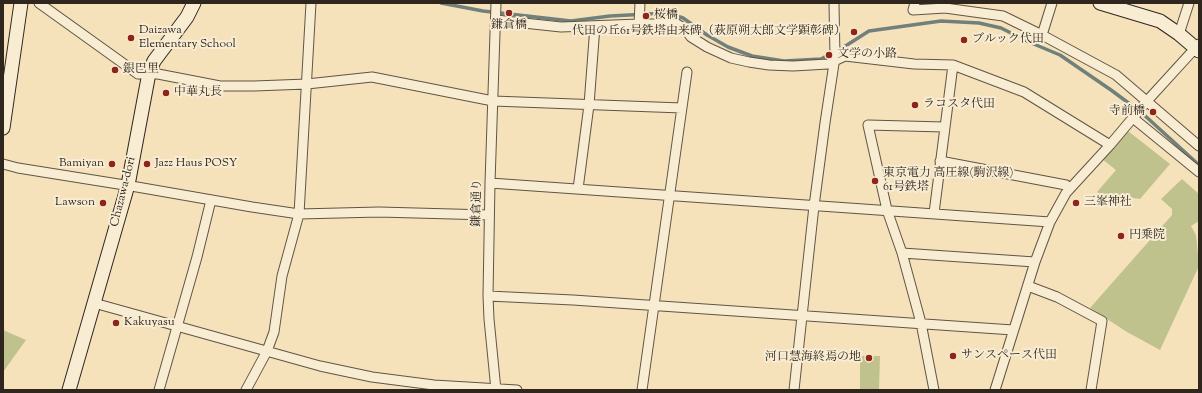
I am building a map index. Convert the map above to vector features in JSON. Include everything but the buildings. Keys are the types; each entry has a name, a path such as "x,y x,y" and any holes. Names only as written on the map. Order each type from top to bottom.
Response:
{"street":[{"path":"3,128 22,3"},
{"path":"39,3 138,74 149,73 220,86 306,84 372,77 493,101 682,108"},
{"name":"Chazawa-dori","path":"69,390 128,185 149,73 154,61 188,17 194,3"},
{"path":"246,390 274,332 282,276 299,214 311,3"},
{"path":"794,390 814,206 835,56 834,3"},
{"path":"915,3 913,10 945,8 1003,16 1042,35 1116,75 1199,146"},
{"path":"1042,35 1052,3"},
{"path":"995,390 1035,262 1050,222 1066,193 1110,145 1147,101 1198,48 1160,21 1100,3"},
{"path":"1179,34 1189,3"},
{"path":"639,21 640,5"},
{"path":"496,12 560,27 595,26 639,21 677,24 707,47 731,58 749,62 793,66 828,64 835,56 845,56 914,64 953,65 1024,92 1110,145"},
{"name":"鎌倉通り","path":"496,12 489,215 488,296 496,389"},
{"path":"578,189 589,105 595,26"},
{"path":"934,213 953,65"},
{"path":"642,390 687,72"},
{"path":"1136,115 1199,172"},
{"path":"934,390 921,323 902,253 887,210 868,125 944,127"},
{"path":"940,161 1066,185 1070,188"},
{"path":"3,164 18,168 299,214 379,212 489,215"},
{"path":"490,183 1050,222"},
{"path":"159,390 211,200"},
{"path":"902,253 1035,262"},
{"path":"1028,286 1057,296 1102,321 1091,390"},
{"path":"488,296 1013,330"},
{"path":"94,303 320,366 372,377 434,385 517,390"}],"green space":[{"path":"1128,131 1170,164 1140,199 1127,197 1108,198 1097,192 1116,170 1102,159"},
{"path":"1182,179 1199,194 1199,221 1191,226 1196,235 1199,266 1160,350 1127,332 1090,308 1172,215 1172,209 1161,199"},
{"path":"3,330 26,340 3,372"},
{"path":"860,356 880,356 879,390 860,390"}],"waterway":[{"path":"441,3 483,11 571,21 610,16 668,13 683,18 707,35 728,47 752,56 784,61 821,59 869,31 941,21 979,23 1001,28 1060,55 1142,113 1199,165"}],"place":[{"name":"鎌倉橋","path":"509,13"},
{"name":"桜橋","path":"646,16"},
{"name":"代田の丘61号鉄塔由来碑（萩原朔太郎文学顕彰碑）","path":"854,32"},
{"name":"Daizawa Elementary School","path":"131,38"},
{"name":"ブルック代田","path":"964,40"},
{"name":"文学の小路","path":"829,55"},
{"name":"銀巴里","path":"115,70"},
{"name":"中華丸長","path":"166,93"},
{"name":"ラコスタ代田","path":"915,105"},
{"name":"寺前橋","path":"1153,112"},
{"name":"Bamiyan","path":"112,164"},
{"name":"Jazz Haus POSY","path":"147,164"},
{"name":"東京電力 高圧線(駒沢線) 61号鉄塔","path":"875,181"},
{"name":"Lawson","path":"103,203"},
{"name":"三峯神社","path":"1076,203"},
{"name":"円乗院","path":"1121,236"},
{"name":"Kakuyasu","path":"116,323"},
{"name":"サンスペース代田","path":"953,356"},
{"name":"河口慧海終焉の地","path":"869,358"}]}
